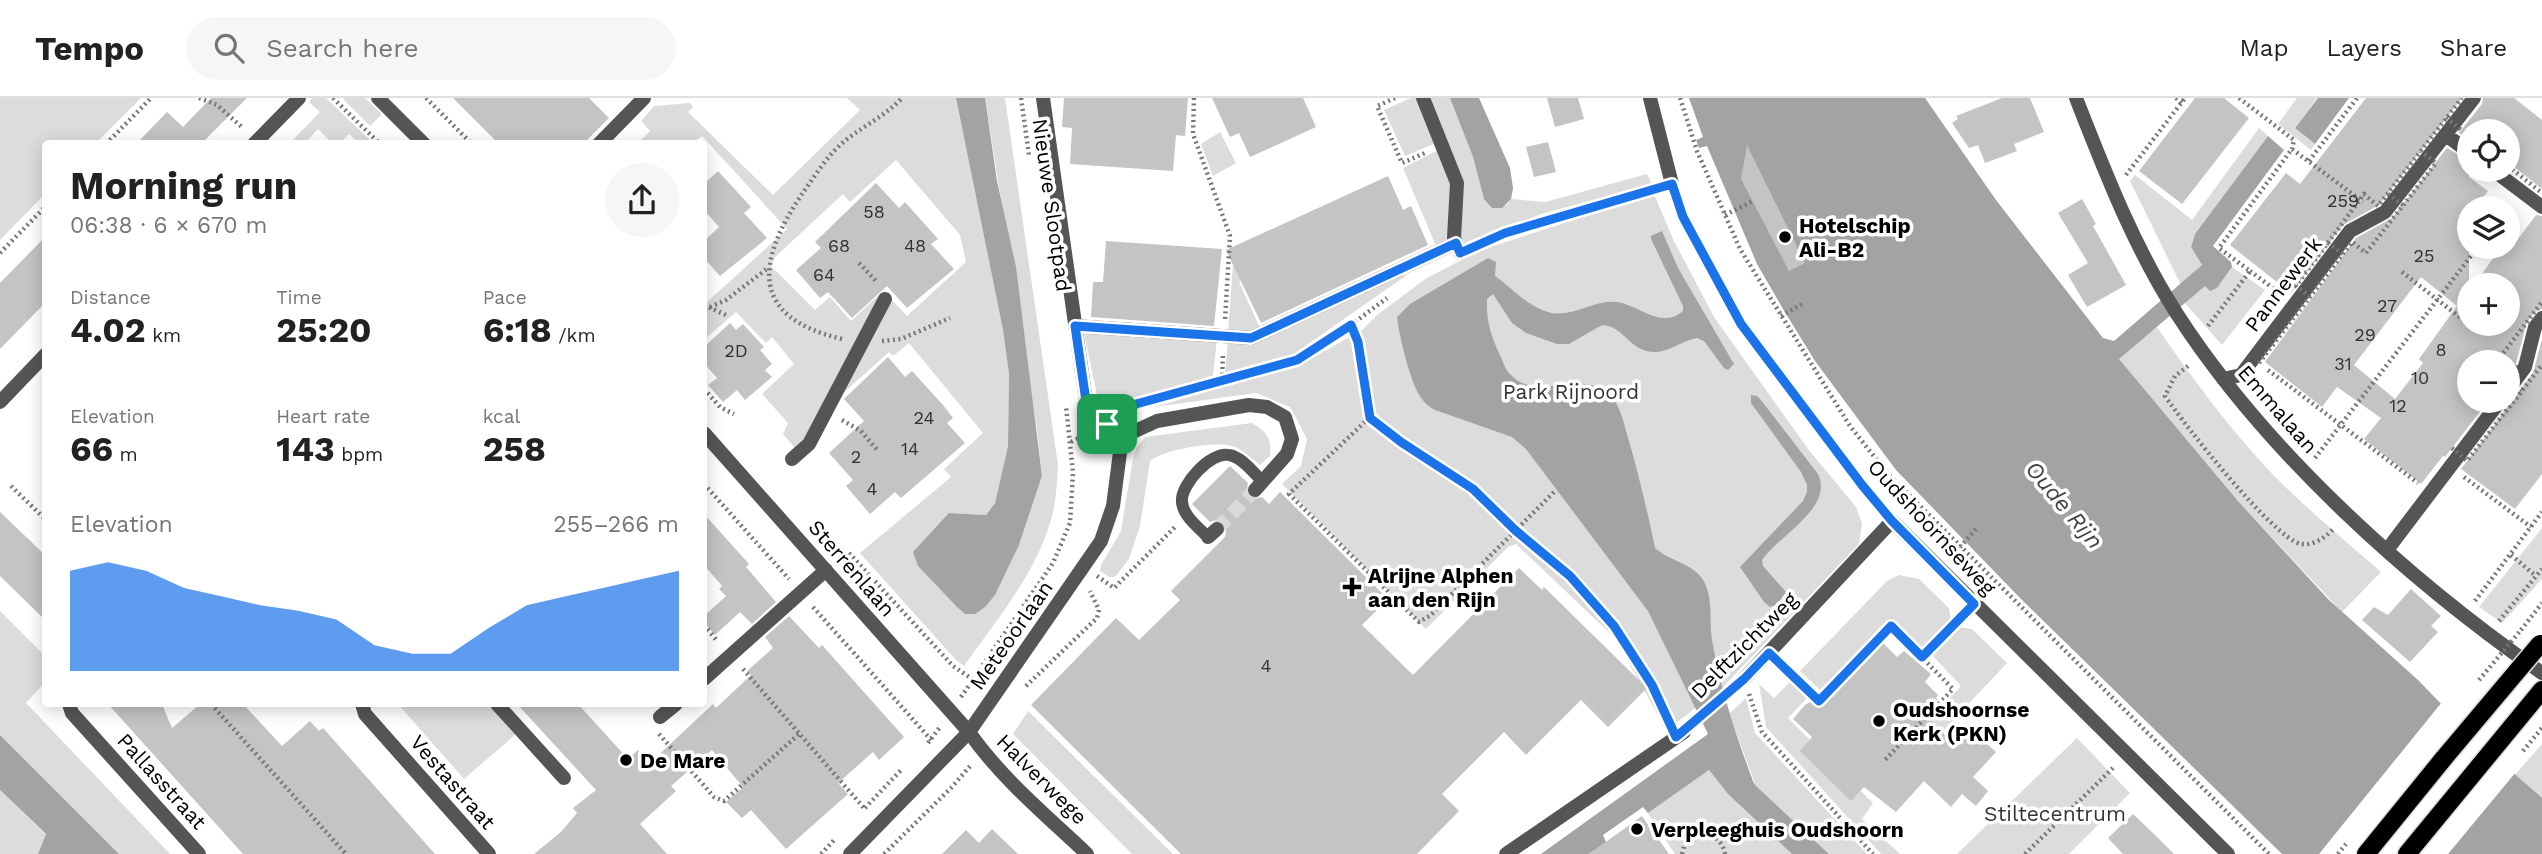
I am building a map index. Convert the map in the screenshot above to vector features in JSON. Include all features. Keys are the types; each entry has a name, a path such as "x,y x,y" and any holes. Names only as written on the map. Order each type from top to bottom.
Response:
{"main road":[{"path":"2366,854 2541,642"},
{"path":"2407,854 2542,690"}],"street":[{"path":"257,140 299,98"},
{"path":"378,98 420,140"},
{"path":"603,140 644,98"},
{"path":"1043,98 1086,401 1122,437 1157,421 1250,405 1268,407 1284,417 1292,439 1287,454 1259,486"},
{"path":"1075,326 1251,338 1458,248 1454,238 1457,183 1423,98"},
{"path":"1650,98 1672,184"},
{"name":"Emmalaan","path":"2076,98 2113,192 2159,283 2178,316 2223,379 2304,472 2387,550 2487,635 2542,673"},
{"name":"Pannewerk","path":"2223,379 2241,375 2350,230 2385,212 2474,98"},
{"path":"2446,135 2457,143"},
{"path":"2509,182 2542,207"},
{"path":"792,459 809,444 885,299"},
{"path":"2520,378 2535,327 2542,318"},
{"path":"0,402 42,358"},
{"path":"2387,550 2491,413"},
{"name":"Sterrenlaan","path":"707,436 969,732"},
{"name":"Meteoorlaan","path":"850,854 969,732 1101,541 1113,506 1122,437"},
{"name":"Oudshoornseweg","path":"1892,521 2228,854"},
{"name":"Delftzichtweg","path":"1744,679 1892,521"},
{"path":"707,676 827,570"},
{"name":"Pallasstraat","path":"70,707 198,854"},
{"name":"Vestastraat","path":"363,707 365,714 489,854"},
{"path":"500,707 564,778"},
{"path":"660,717 672,707"},
{"name":"Halverwege","path":"969,732 982,751 1013,784 1087,854"},
{"path":"1506,854 1680,735"}],"lane":[{"path":"1212,533 1187,515 1182,503 1183,492 1203,466 1220,455 1230,454 1241,461 1259,486"}],"path":[{"path":"111,140 151,98"},
{"path":"199,98 217,105 253,140"},
{"path":"333,98 376,140"},
{"path":"426,98 468,140"},
{"path":"902,98 889,112 845,140 825,162 789,214 768,268 769,287 780,307 801,323 828,335 862,341 901,339 950,317"},
{"name":"Nieuwe Slootpad","path":"1021,98 1030,163"},
{"path":"1195,98 1193,134 1230,236 1222,380"},
{"path":"1395,98 1377,106 1402,163 1442,145"},
{"path":"1680,98 1697,151 1740,249 1850,426 1888,474 2269,854"},
{"path":"2113,192 2183,100 2176,98"},
{"path":"2239,98 2294,140 2292,149 2379,215"},
{"path":"2309,161 2357,98"},
{"path":"2310,296 2296,286 2364,194 2378,206 2462,98"},
{"path":"2446,118 2457,127"},
{"name":"Pannewerk","path":"2197,341 2250,271 2218,248 2292,149"},
{"path":"2421,151 2436,163 2366,253 2352,242 2259,363 2422,487"},
{"path":"2520,176 2542,193"},
{"path":"1458,248 1672,184"},
{"name":"Oudshoornseweg","path":"1672,184 1683,217 1741,324 1892,521"},
{"path":"2388,194 2403,205"},
{"path":"1725,215 1753,201"},
{"path":"0,253 42,210"},
{"path":"2328,243 2343,254"},
{"path":"2304,472 2469,259"},
{"path":"859,263 884,290 885,299"},
{"path":"707,306 726,300 768,268"},
{"path":"2250,271 2294,304"},
{"path":"2402,272 2457,315"},
{"path":"1107,424 1136,404 1297,360 1391,295"},
{"path":"2506,350 2542,302"},
{"path":"1781,316 1802,304"},
{"path":"707,306 726,315"},
{"path":"1351,325 1358,342 1370,418 1401,442 1473,489 1515,530 1570,576 1614,626 1680,735"},
{"path":"2520,385 2542,365"},
{"path":"2189,366 2175,376 2165,396 2235,485 2272,523 2299,544 2313,544 2335,527"},
{"path":"707,392 720,407 734,414"},
{"name":"Meteoorlaan","path":"922,749 931,740 1053,563 1070,523 1073,473 1066,404"},
{"path":"2452,448 2467,461 2499,413"},
{"path":"819,422 830,418 843,421 861,431 878,450"},
{"path":"1370,418 1289,494 1419,622 1431,615 1556,490"},
{"path":"2451,467 2531,527"},
{"path":"11,486 42,516"},
{"path":"707,487 945,756"},
{"path":"2464,615 2542,512"},
{"path":"1084,567 1114,588 1179,523"},
{"path":"1960,547 1976,529"},
{"path":"849,553 953,666 994,695"},
{"path":"2511,555 2536,576"},
{"path":"2487,635 2542,569"},
{"path":"2521,630 2542,603"},
{"path":"1922,657 1974,604"},
{"path":"1769,653 1819,701 1891,626 1953,689 1884,761"},
{"path":"707,628 864,808"},
{"path":"1744,679 1762,732 1873,854"},
{"name":"Delftzichtweg","path":"1680,735 1744,679"},
{"path":"214,707 346,854"},
{"path":"660,717 652,727 714,797 724,801 799,734"},
{"path":"2025,854 2128,753"},
{"path":"855,817 905,766"},
{"path":"1682,854 1686,839 1699,831 1713,834 1725,854"},
{"path":"821,854 838,836"},
{"path":"2259,854 2263,849"}],"green space":[{"path":"0,98 141,98 99,140 42,140 42,197 0,240"},
{"path":"312,98 326,98 370,140 356,140 349,134 343,140 329,140 318,129 308,140 293,140 320,112 309,102"},
{"path":"345,98 365,98 382,114 370,126"},
{"path":"847,98 956,98 1003,330 1009,374 1008,446 995,503 986,515 949,513 1019,545 1042,476 985,98 1005,98 1058,465 1057,480 1052,516 1034,562 1013,598 964,666 860,553 951,477 944,469 983,433 909,343 893,356 889,352 841,395 892,300 907,316 966,262 960,235 896,160 850,202 843,194 775,257 771,266 815,310 830,297 851,321 881,293 805,439 795,448 783,434 788,423 762,394 794,364 772,337 766,343 736,312 707,337 707,302 787,229 702,136 697,140 641,140 650,131 641,121 654,106 690,103 693,107 688,112 773,195 860,110"},
{"path":"1416,98 1436,143 1405,156 1384,110"},
{"path":"1427,98 1450,98 1473,157 1484,199 1507,205 1511,199 1545,202 1647,174 1652,184 1541,214 1463,245 1459,235 1459,178"},
{"path":"2297,98 2317,98 2295,128 2315,144 2311,150 2278,124"},
{"path":"2259,128 2268,136 2195,234 2191,247 2202,265 2181,285 2130,181 2135,175 2192,220"},
{"path":"1220,132 1236,163 1213,176 1201,144"},
{"path":"1438,150 1451,183 1451,240 1436,246 1403,168"},
{"name":"Park Rijnoord","path":"1654,194 1673,239 1714,317 1808,449 1856,507 1862,524 1859,544 1723,687 1676,723 1665,728 1615,638 1516,544 1508,547 1426,629 1282,484 1301,466 1307,439 1290,407 1256,393 1154,407 1300,365 1362,330 1377,315 1427,278 1481,250"},
{"path":"1234,249 1246,277 1239,282 1260,328 1250,334 1228,333"},
{"path":"2232,267 2265,290 2222,345 2184,302 2205,285 2217,288"},
{"path":"1407,275 1291,356 1225,374 1228,340"},
{"path":"2157,327 2207,397 2262,463 2381,572 2342,612 2238,501 2118,358"},
{"path":"1084,333 1217,339 1213,376 1115,404 1109,410 1098,400"},
{"path":"1252,423 1265,433 1270,445 1270,456 1260,465 1239,449 1223,445 1201,445 1178,450 1150,461 1140,526 1129,559 1115,577 1109,577 1100,571 1121,531 1133,458 1145,437"},
{"path":"2542,528 2542,579 2502,623 2479,607"},
{"path":"1899,575 1919,579 1949,608 1951,622 1924,649 1892,620 1822,692 1800,671 1887,581"},
{"path":"0,611 42,653 42,685 26,703 170,854 119,854 0,735"},
{"path":"1959,627 1972,629 2007,663 1913,763 1899,752 1961,686 1932,655"},
{"path":"1792,680 1808,697 1788,718 1873,803 1862,819 1900,854 1881,854 1766,727 1759,684 1774,698"},
{"path":"1746,698 1755,733 1867,854 1829,854 1756,786 1729,714"},
{"path":"401,707 492,707 516,734 464,779"},
{"path":"1028,711 1173,854 1132,854 1013,734"},
{"name":"Stiltecentrum","path":"2077,738 2130,793 2069,854 1957,854"},
{"path":"2542,744 2542,802 2514,776"},
{"path":"1709,770 1728,794 1792,854 1675,854 1648,813"},
{"path":"0,790 46,835 38,854 0,854"}],"water":[{"path":"956,98 985,98 997,181 1016,267 1042,476 1019,545 995,595 975,614 965,614 957,607 918,566 913,552 949,513 986,515 995,503 1008,446 1009,374 1003,330"},
{"path":"1450,98 1479,98 1510,168 1513,188 1511,199 1502,208 1492,208 1484,199 1473,157"},
{"name":"Oude Rijn","path":"1689,98 1925,98 1996,200 2103,338 2114,341 2202,265 2191,247 2195,234 2268,136 2284,150 2213,246 2231,262 2232,267 2217,288 2210,291 2205,286 2119,359 2238,501 2328,599 2418,680 2477,741 2542,798 2542,854 2282,854 2021,599 1896,470 1815,361 1757,264 1707,146 1699,148 1696,140 1703,137"},
{"path":"2318,98 2349,98 2315,144 2295,128"},
{"path":"1662,231 1678,268 1734,364 1728,370 1704,341 1697,338 1661,351 1646,351 1610,326 1602,325 1569,344 1557,344 1526,333 1512,323 1493,294 1487,299 1490,328 1505,368 1520,382 1533,386 1587,384 1610,395 1616,403 1631,448 1655,548 1696,572 1708,591 1712,640 1719,676 1753,781 1829,854 1792,854 1728,794 1709,770 1648,813 1643,807 1603,835 1606,842 1589,854 1541,854 1708,734 1648,611 1526,449 1512,437 1435,410 1428,405 1418,393 1406,360 1397,317 1410,304 1488,258 1496,262 1495,276 1526,301 1548,312 1565,313 1600,303 1617,302 1658,317 1675,316 1683,311 1683,306 1651,239 1651,236"},
{"path":"1751,395 1761,400 1818,474 1821,486 1812,510 1762,560 1763,566 1786,592 1776,605 1770,607 1740,567 1803,501 1807,485 1801,472 1751,403"},
{"path":"0,735 119,854 38,854 46,834 0,790"}],"pier":[{"path":"2442,702 2516,772 2448,854 2319,854"}],"building":[{"path":"211,98 247,98 205,140 140,140 167,112 183,127"},
{"path":"453,98 589,98 609,118 587,140 495,140"},
{"path":"1064,98 1188,98 1185,136 1176,135 1173,171 1070,164 1072,128 1062,127"},
{"path":"1212,98 1303,98 1316,127 1250,157 1239,133 1230,137"},
{"path":"1547,98 1578,98 1584,119 1555,127"},
{"path":"2002,98 2030,98 2044,132 2014,144 2017,151 1985,163 1978,145 1969,148 1952,123 1958,119 1956,116"},
{"path":"2195,98 2224,98 2249,118 2182,204 2139,171"},
{"path":"2366,98 2462,98 2379,205 2343,225 2291,293 2230,245 2286,173 2300,184"},
{"path":"2483,98 2514,98 2542,120 2542,189 2520,172 2520,119 2470,119 2482,104"},
{"path":"1548,142 1556,172 1534,177 1526,147"},
{"path":"1747,145 1805,263 1789,271 1741,179"},
{"path":"2447,148 2457,154 2457,182 2476,182 2488,191 2484,196 2457,196 2457,259 2469,259 2469,273 2457,273 2457,306 2457,336 2520,336 2520,273 2483,273 2492,259 2520,259 2520,236 2536,215 2542,216 2542,309 2535,312 2527,322 2519,350 2457,350 2457,413 2479,413 2421,484 2364,439 2381,418 2337,387 2322,407 2265,362 2356,238 2392,218","holes":["2421,277 2457,306 2419,359 2423,363 2395,399 2354,365"]},
{"path":"718,171 751,207 744,213 767,238 720,276 707,261 707,238 719,227 707,213 707,181"},
{"path":"1388,176 1403,210 1411,206 1428,245 1261,323 1226,250"},
{"path":"876,183 899,208 905,202 938,239 931,244 954,269 907,308 887,286 852,318 828,292 820,298 796,270 821,248 815,242"},
{"path":"2082,199 2096,224 2093,226 2126,285 2087,307 2068,275 2088,263 2058,213"},
{"path":"42,240 42,306 0,349 0,283"},
{"path":"1106,241 1222,249 1214,326 1091,317 1093,282 1103,282"},
{"path":"730,323 736,330 743,324 764,347 760,350 772,364 765,370 772,377 745,400 737,390 723,402 708,385 717,378 707,366 707,344"},
{"path":"2542,339 2542,474 2515,509 2461,469 2503,413 2520,413 2520,391 2533,373"},
{"path":"888,357 905,377 912,371 943,405 953,418 947,423 965,443 901,498 895,492 870,514 846,486 853,480 829,453 864,421 844,399"},
{"path":"1230,466 1248,483 1246,492 1249,498 1262,497 1269,504 1280,492 1388,599 1362,625 1413,675 1519,568 1542,590 1544,587 1647,688 1608,727 1581,700 1526,755 1504,732 1442,794 1459,811 1417,854 1181,854 1031,705 1116,618 1139,640 1180,600 1171,591 1225,537 1226,531 1224,522 1210,522 1192,504"},
{"path":"0,512 42,552 42,617 0,576"},
{"path":"707,517 749,564 746,567 776,602 752,624 740,612 715,635 707,626 707,613 726,596 719,589 722,586 707,568"},
{"path":"2411,589 2441,616 2431,626 2438,632 2410,662 2362,620 2374,607 2388,615"},
{"path":"789,616 819,648 822,645 904,737 879,760 873,752 838,783 848,794 786,849 751,810 742,818 726,802 743,787 712,750 671,786 676,791 640,824 667,854 534,854 561,832 577,813 573,808 596,790 520,707 581,707 628,759 638,750 650,763 713,704 716,708 751,675 747,671 773,648 765,637"},
{"path":"1881,641 1897,657 1904,651 1931,674 1925,682 1938,695 1938,700 1925,713 1951,741 1966,724 1996,752 1973,777 1988,791 1976,806 1962,794 1951,807 1924,781 1896,812 1864,787 1851,801 1800,751 1812,737 1793,719 1805,705 1828,692"},
{"path":"111,707 163,707 172,728 196,707 246,707 282,746 310,721 319,731 323,728 435,854 243,854"},
{"path":"2133,814 2174,854 2123,854 2108,838"},
{"name":"Verpleeghuis Oudshoorn","path":"1642,816 1669,854 1589,854"},
{"path":"992,829 1018,854 942,854 966,830 979,843"}],"tunnel":[{"path":"1217,529 1255,490"}],"place":[{"name":"Hotelschip Ali-B2","path":"1785,237"},
{"name":"Alrijne Alphen aan den Rijn","path":"1352,587"},
{"name":"Oudshoornse Kerk (PKN)","path":"1879,721"},
{"name":"De Mare","path":"626,760"},
{"name":"Verpleeghuis Oudshoorn","path":"1637,829"}],"route":[{"path":"1672,184 1683,217 1741,324 1862,485 1892,521 1974,604 1922,657 1891,626 1819,701 1769,653 1744,679 1676,737 1652,685 1614,626 1570,576 1515,530 1473,489 1401,442 1370,418 1358,342 1351,325 1297,360 1136,404 1107,424 1086,401 1075,326 1251,338 1456,243 1460,253 1505,233 1672,184"}]}
